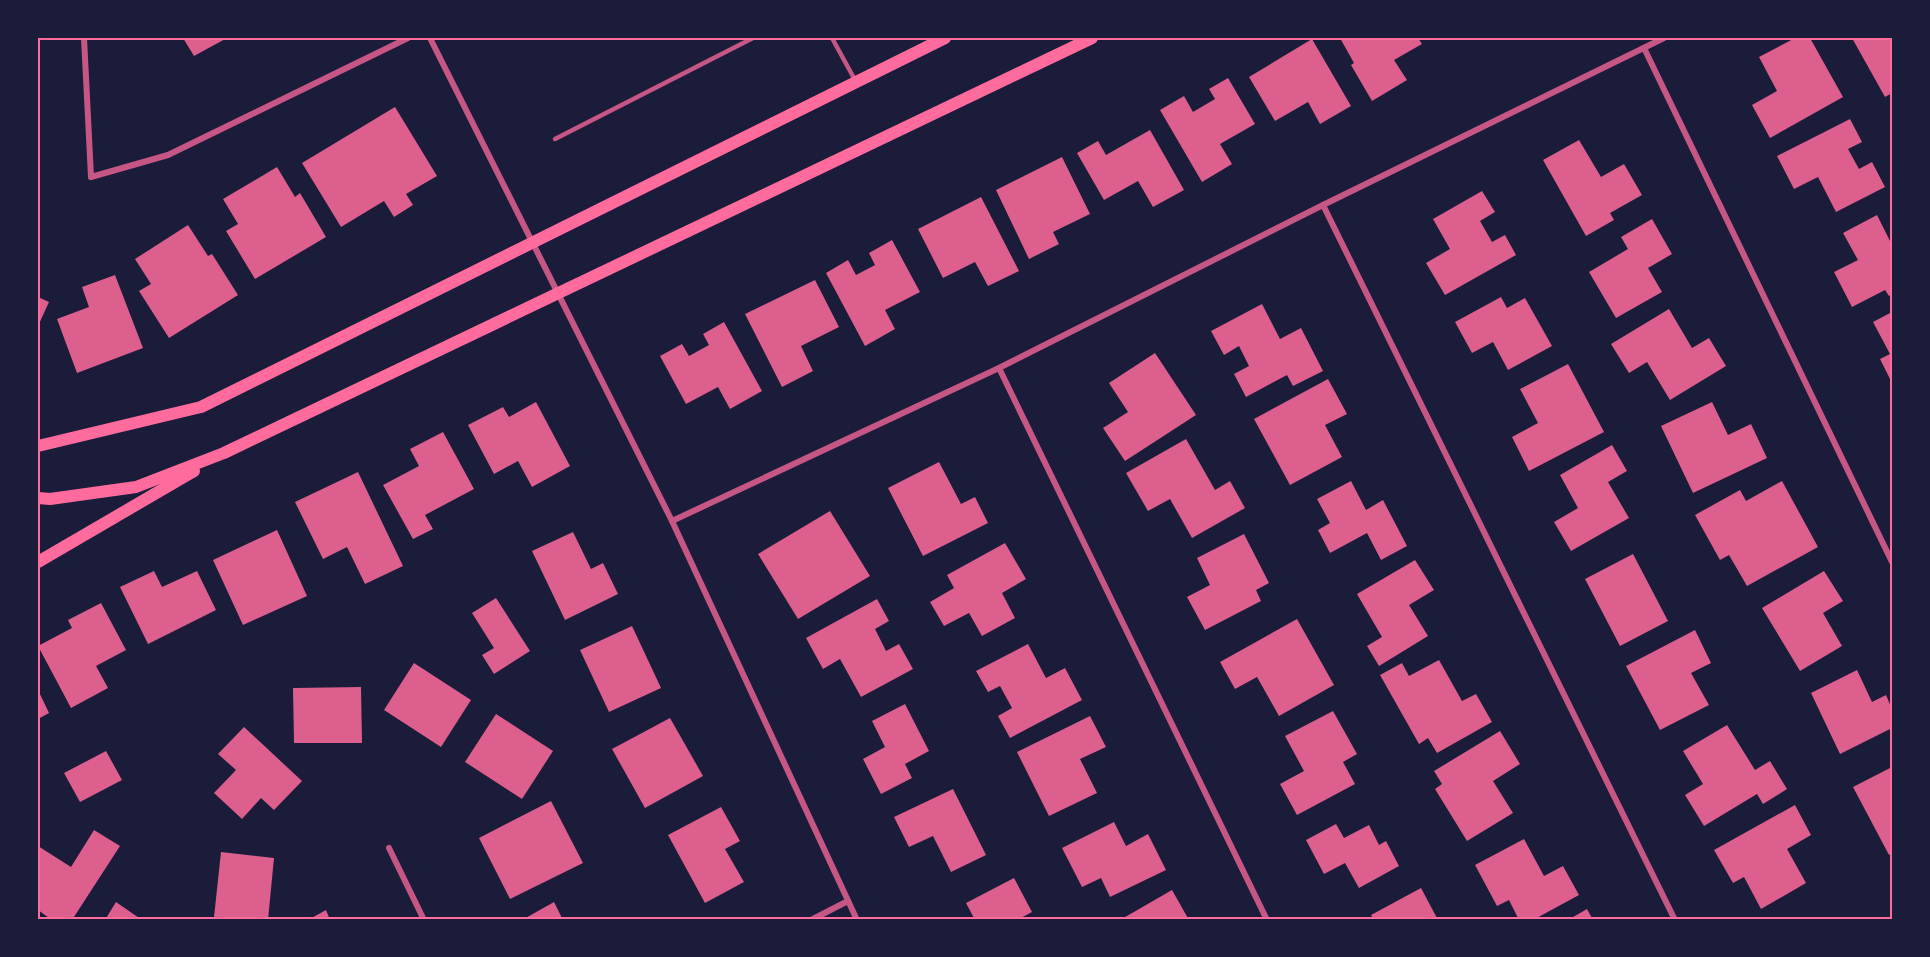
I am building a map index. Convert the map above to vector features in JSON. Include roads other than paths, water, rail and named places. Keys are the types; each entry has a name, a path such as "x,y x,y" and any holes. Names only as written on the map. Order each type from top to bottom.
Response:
{"main road":[{"path":"38,446 201,406 945,38"},
{"path":"38,498 50,499 136,487 224,453 1092,38"},
{"path":"38,562 224,453"}],"street":[{"path":"84,38 91,177 168,155 408,38"},
{"path":"430,38 672,521 857,920"},
{"path":"672,521 999,368 1323,205 1664,38"},
{"path":"1644,48 1893,562"},
{"path":"1323,205 1675,920"},
{"path":"999,368 1267,920"},
{"path":"389,848 424,920"},
{"path":"811,920 848,901"}],"lane":[{"path":"555,139 753,38"},
{"path":"832,38 856,82"}]}
